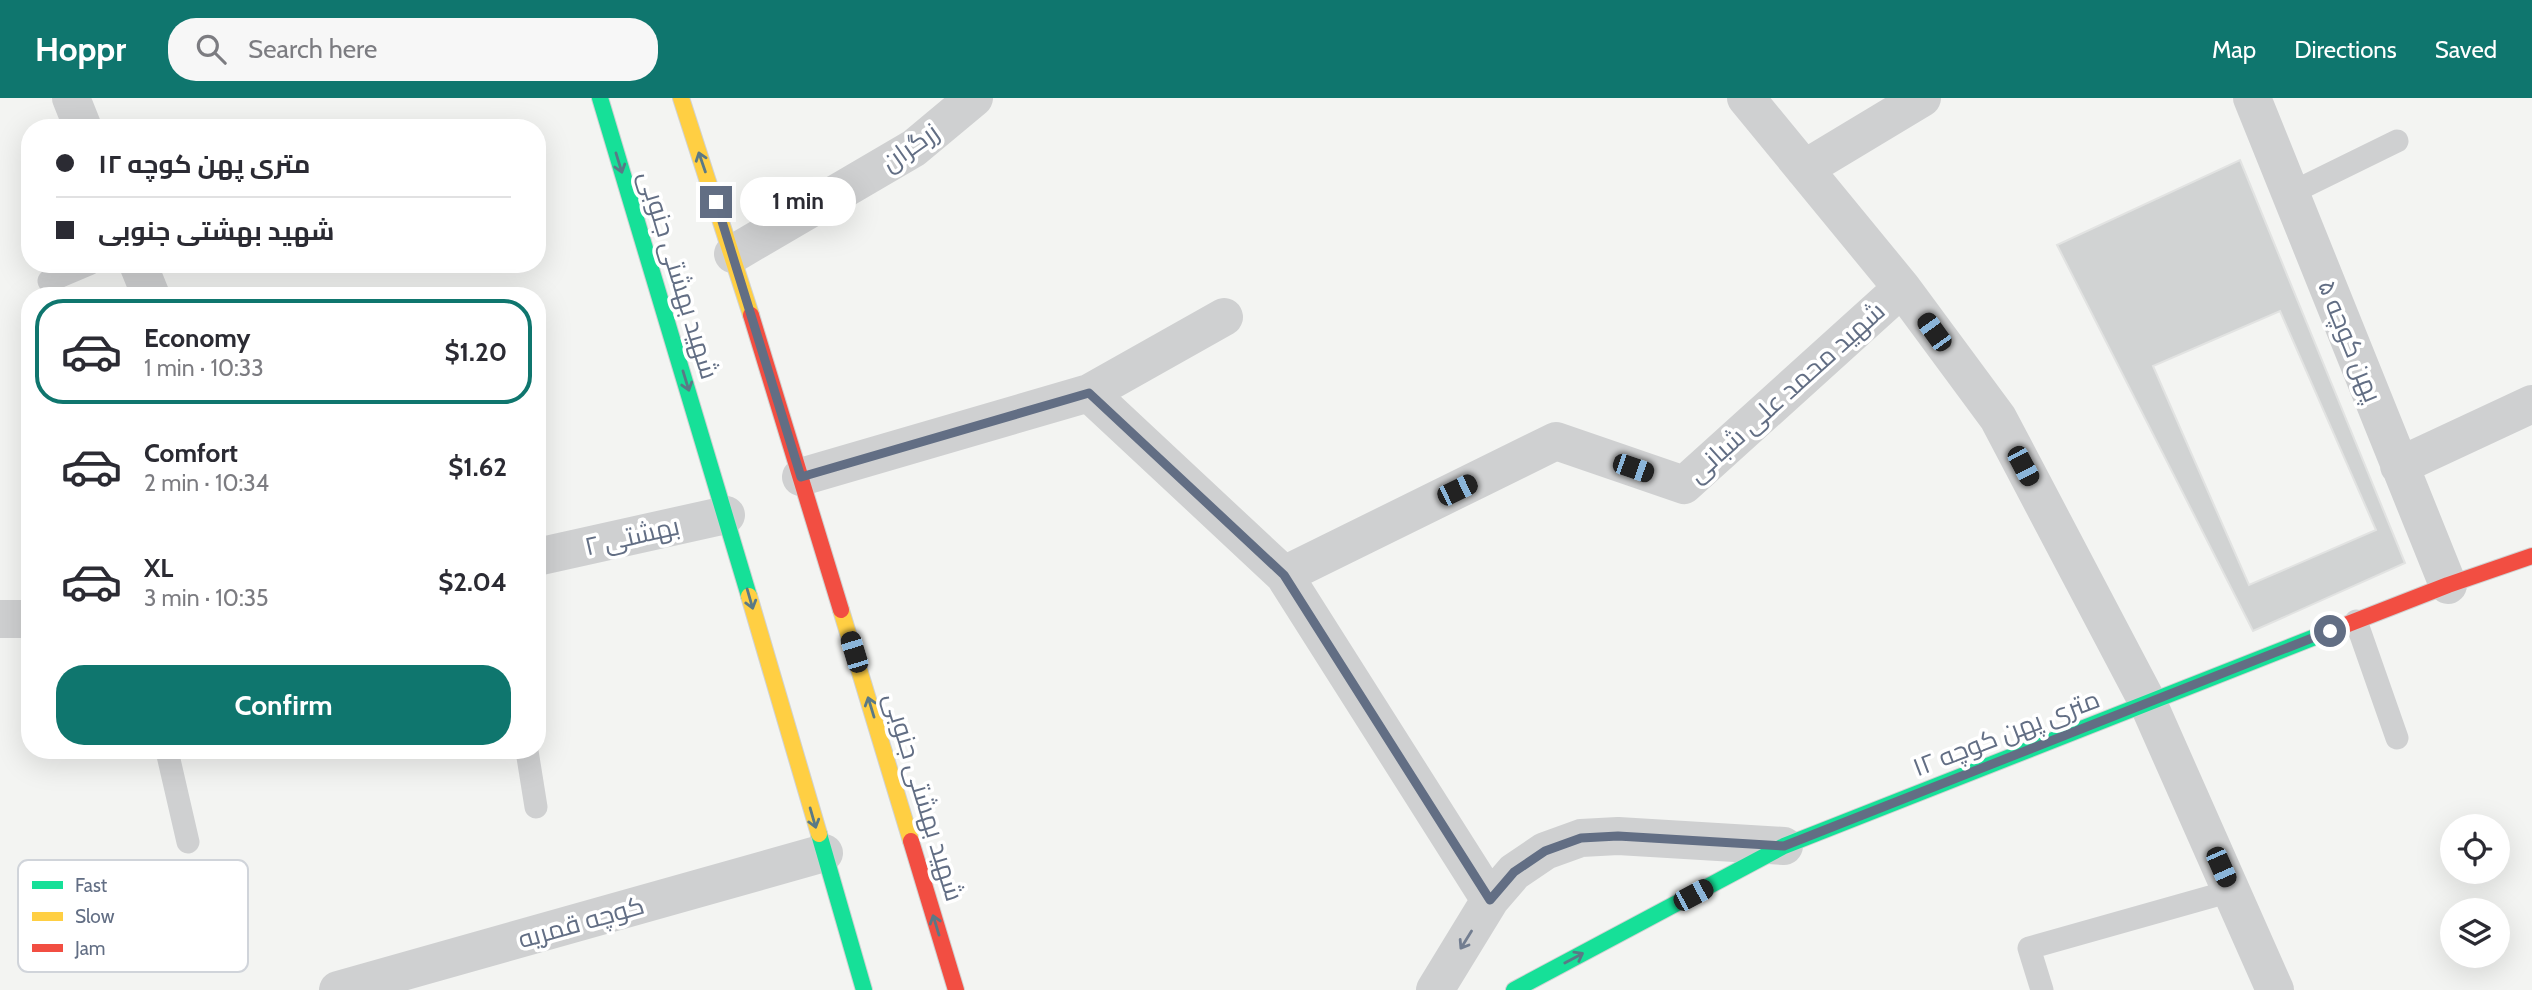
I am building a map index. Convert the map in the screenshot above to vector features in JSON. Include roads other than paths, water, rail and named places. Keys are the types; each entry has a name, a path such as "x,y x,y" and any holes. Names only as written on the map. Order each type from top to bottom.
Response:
{"street":[{"path":"71,98 79,119"},
{"name":"شهید بهشتی جنوبی","path":"600,98 726,515 864,990"},
{"name":"شهید بهشتی جنوبی","path":"681,98 733,254 956,990"},
{"name":"زرگران","path":"733,254 914,148 974,98"},
{"path":"1746,98 1902,288 1998,418 2148,703 2275,990"},
{"path":"1804,169 1922,98"},
{"name":"پهن کوچه ۵","path":"2252,98 2448,585"},
{"name":"شهید محمد علی شبانی","path":"1284,575 1556,441 1684,485 1902,288"},
{"path":"801,477 1089,393 1224,317"},
{"path":"1089,393 1284,575 1490,900"},
{"path":"2399,466 2532,404"},
{"name":"بهشتی ۲","path":"546,555 726,515"},
{"name":"۱۲ متری پهن کوچه","path":"1514,990 1784,846 2448,585 2532,556"},
{"path":"0,619 21,619"},
{"path":"1435,990 1490,900 1514,872 1545,851 1581,838 1618,836 1784,846"},
{"name":"کوچه قمریه","path":"338,990 824,853"}],"lane":[{"path":"2291,193 2397,141"},
{"path":"49,281 68,273"},
{"path":"2356,621 2397,738"},
{"path":"169,759 188,842"},
{"path":"528,759 536,807"},
{"path":"2042,990 2029,948 2231,891"}]}
